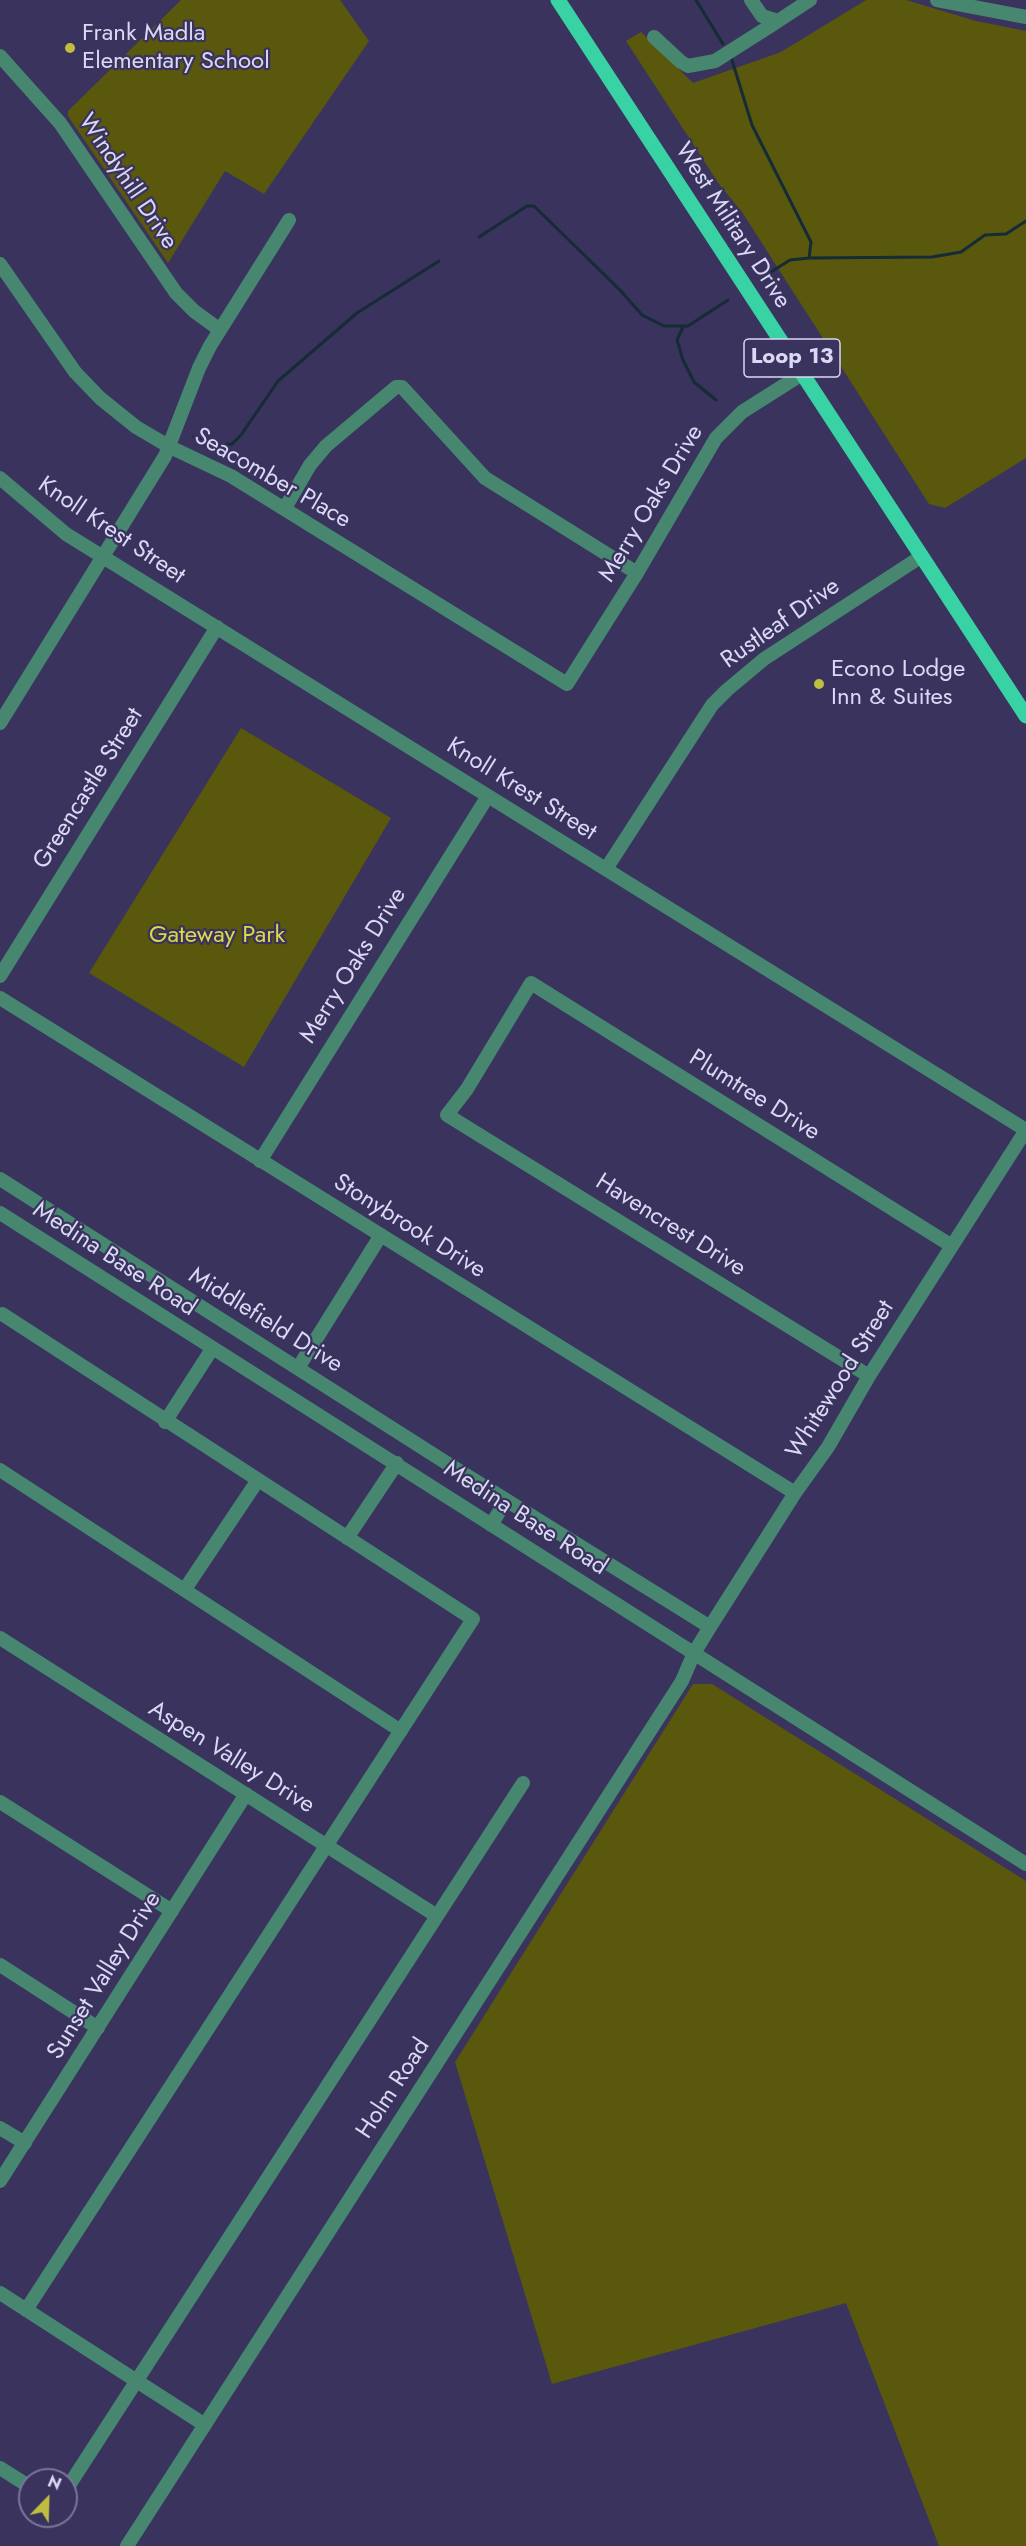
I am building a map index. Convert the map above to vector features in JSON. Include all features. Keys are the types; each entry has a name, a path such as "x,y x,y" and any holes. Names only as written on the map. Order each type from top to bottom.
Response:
{"main road":[{"name":"West Military Drive","path":"558,0 1026,716"}],"street":[{"path":"752,0 762,16 778,21"},
{"path":"654,37 688,66 715,61 810,0"},
{"path":"937,0 1026,17"},
{"name":"Windyhill Drive","path":"0,56 60,123 176,293 194,311 220,330"},
{"path":"0,723 170,447 198,368 289,220"},
{"name":"Seacomber Place","path":"0,264 75,372 120,415 170,447 204,461 285,508 567,684"},
{"name":"Merry Oaks Drive","path":"567,684 637,573 716,438 742,412 802,374"},
{"path":"285,508 310,465 326,446 396,387 402,387 484,478 637,573"},
{"name":"Knoll Krest Street","path":"0,479 42,516 103,557 1026,1130"},
{"name":"Rustleaf Drive","path":"606,869 712,705 727,690 764,659 922,556"},
{"name":"Greencastle Street","path":"0,976 217,627"},
{"name":"Merry Oaks Drive","path":"261,1161 488,796"},
{"name":"Plumtree Drive","path":"447,1114 467,1089 531,984 952,1246"},
{"name":"Stonybrook Drive","path":"0,998 795,1493"},
{"name":"Havencrest Drive","path":"447,1114 869,1376"},
{"name":"Whitewood Street","path":"694,1653 795,1493 828,1447 869,1376 1026,1130"},
{"name":"Middlefield Drive","path":"0,1179 506,1501 710,1627"},
{"name":"Medina Base Road","path":"0,1213 212,1350 397,1463 1026,1864"},
{"path":"298,1368 381,1235"},
{"path":"2,1314 165,1422 473,1619 26,2310"},
{"path":"165,1422 212,1350"},
{"path":"347,1538 397,1463"},
{"path":"0,1470 401,1731"},
{"path":"185,1589 258,1480"},
{"path":"491,1524 506,1501"},
{"name":"Aspen Valley Drive","path":"0,1638 437,1916"},
{"name":"Holm Road","path":"127,2546 682,1681 694,1653"},
{"path":"78,2471 523,1783"},
{"name":"Sunset Valley Drive","path":"0,2181 246,1794"},
{"path":"0,1802 172,1911"},
{"path":"0,1965 98,2028"},
{"path":"0,2127 25,2143"},
{"path":"0,2293 205,2425"},
{"path":"0,2468 18,2479"}],"green space":[{"path":"181,0 340,0 369,41 264,194 225,171 168,263 68,116 68,111"},
{"path":"866,0 906,0 976,21 1026,31 1026,458 945,508 929,504 742,212 719,184 626,41 641,32 693,83 781,52"},
{"name":"Gateway Park","path":"241,728 391,818 244,1067 89,973"},
{"path":"693,1684 712,1684 1026,1881 1026,2546 939,2546 846,2303 552,2384 455,2062"}],"waterway":[{"path":"696,0 723,44"},
{"path":"731,57 752,125 811,242 809,258 932,257 961,252 985,235 1006,234 1026,221"},
{"path":"479,237 527,206 534,206 620,290 642,315 664,326 688,326 728,300"},
{"path":"763,277 790,260 809,258"},
{"path":"194,437 219,445 232,444 241,435 278,381 357,313 439,261"},
{"path":"683,327 677,340 683,360 694,382 716,400"}],"place":[{"name":"Frank Madla Elementary School","path":"70,48"},
{"name":"Econo Lodge Inn & Suites","path":"819,684"}]}
